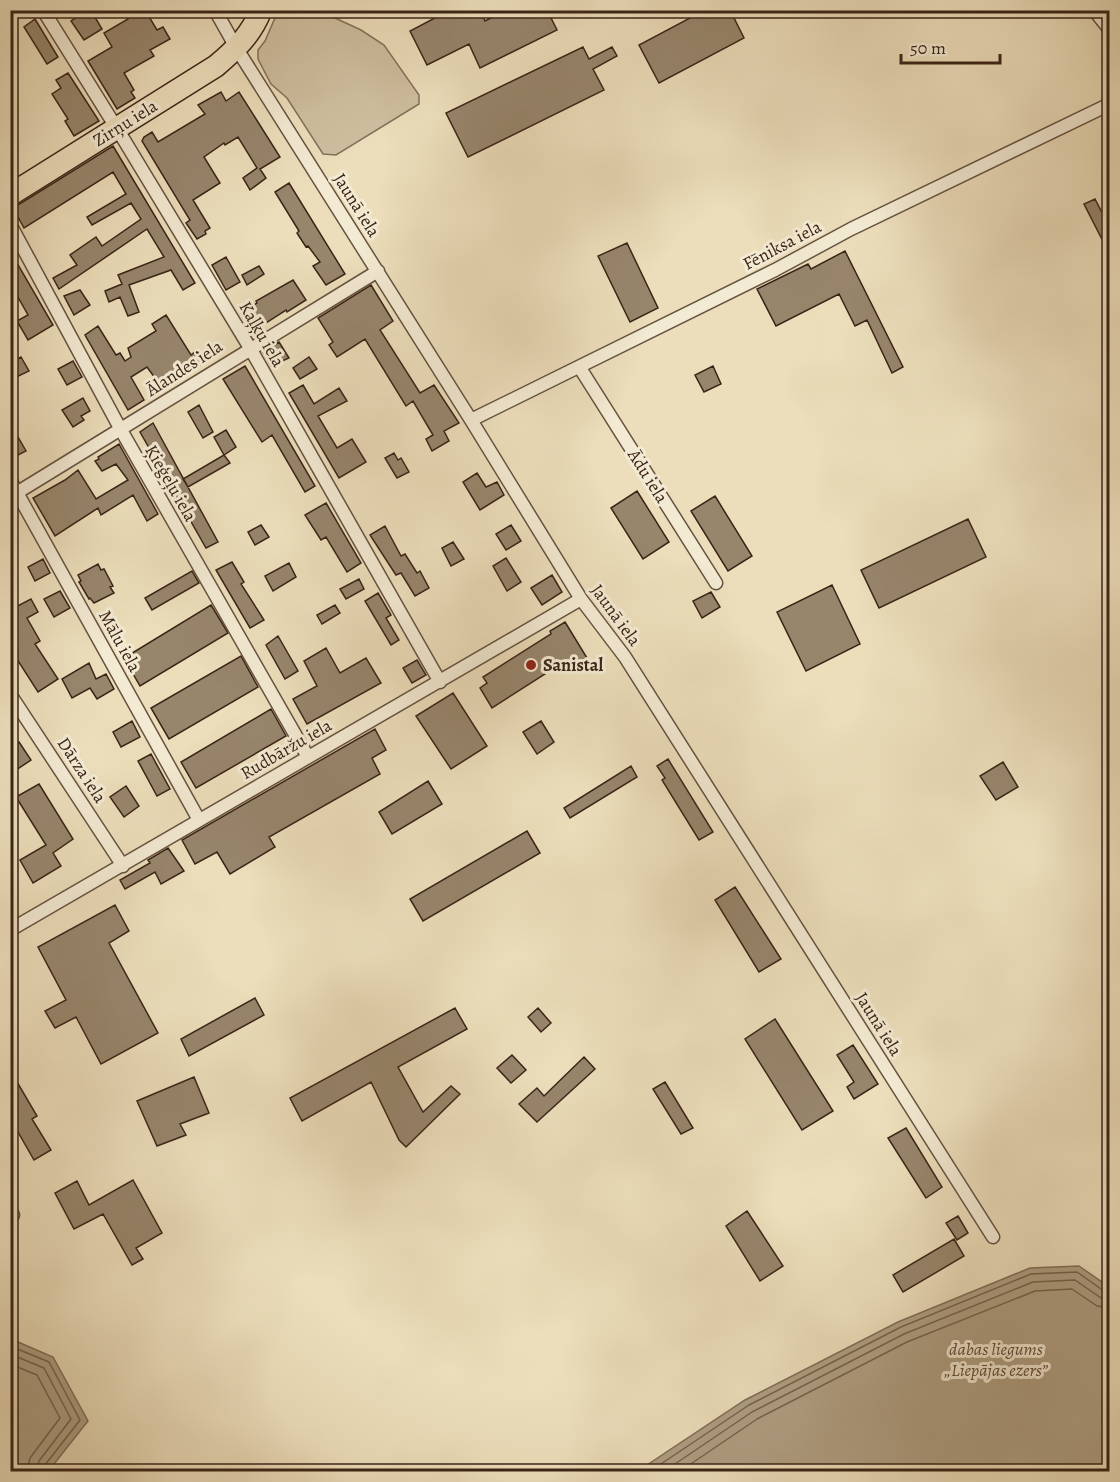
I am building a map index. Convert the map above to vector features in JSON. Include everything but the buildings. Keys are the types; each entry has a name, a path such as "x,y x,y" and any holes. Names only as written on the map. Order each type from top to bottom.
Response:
{"highway":[{"path":"237,49 255,25 261,10"},
{"name":"Zirņu iela","path":"10,195 216,66 237,49"}],"street":[{"name":"Kaļķu iela","path":"43,10 250,348 440,682"},
{"name":"Jaunā iela","path":"215,10 237,49 378,271 581,599 625,657 993,1237"},
{"path":"1094,10 1110,30"},
{"name":"Fēniksa iela","path":"471,420 775,270 851,229 1110,104"},
{"name":"Ķieģeļu iela","path":"10,224 121,430 308,757"},
{"name":"Ālandes iela","path":"14,495 378,271"},
{"name":"Ādu iela","path":"580,368 716,584"},
{"name":"Mālu iela","path":"10,480 14,495 199,820"},
{"name":"Rudbāržu iela","path":"10,930 581,599"},
{"name":"Dārza iela","path":"10,694 123,866"}],"shaded area":[{"path":"278,11 320,11 361,30 384,45 419,95 419,104 336,155 323,154 287,98 271,84 258,59 258,50 265,41"}],"water":[{"name":"dabas liegums „Liepājas ezers”","path":"1079,1266 1109,1287 1109,1471 638,1471 745,1400 898,1322 1030,1268"},
{"path":"11,1339 53,1357 88,1421 50,1469 51,1471 11,1471"}],"place":[{"name":"Sanistal","path":"531,665"}]}
